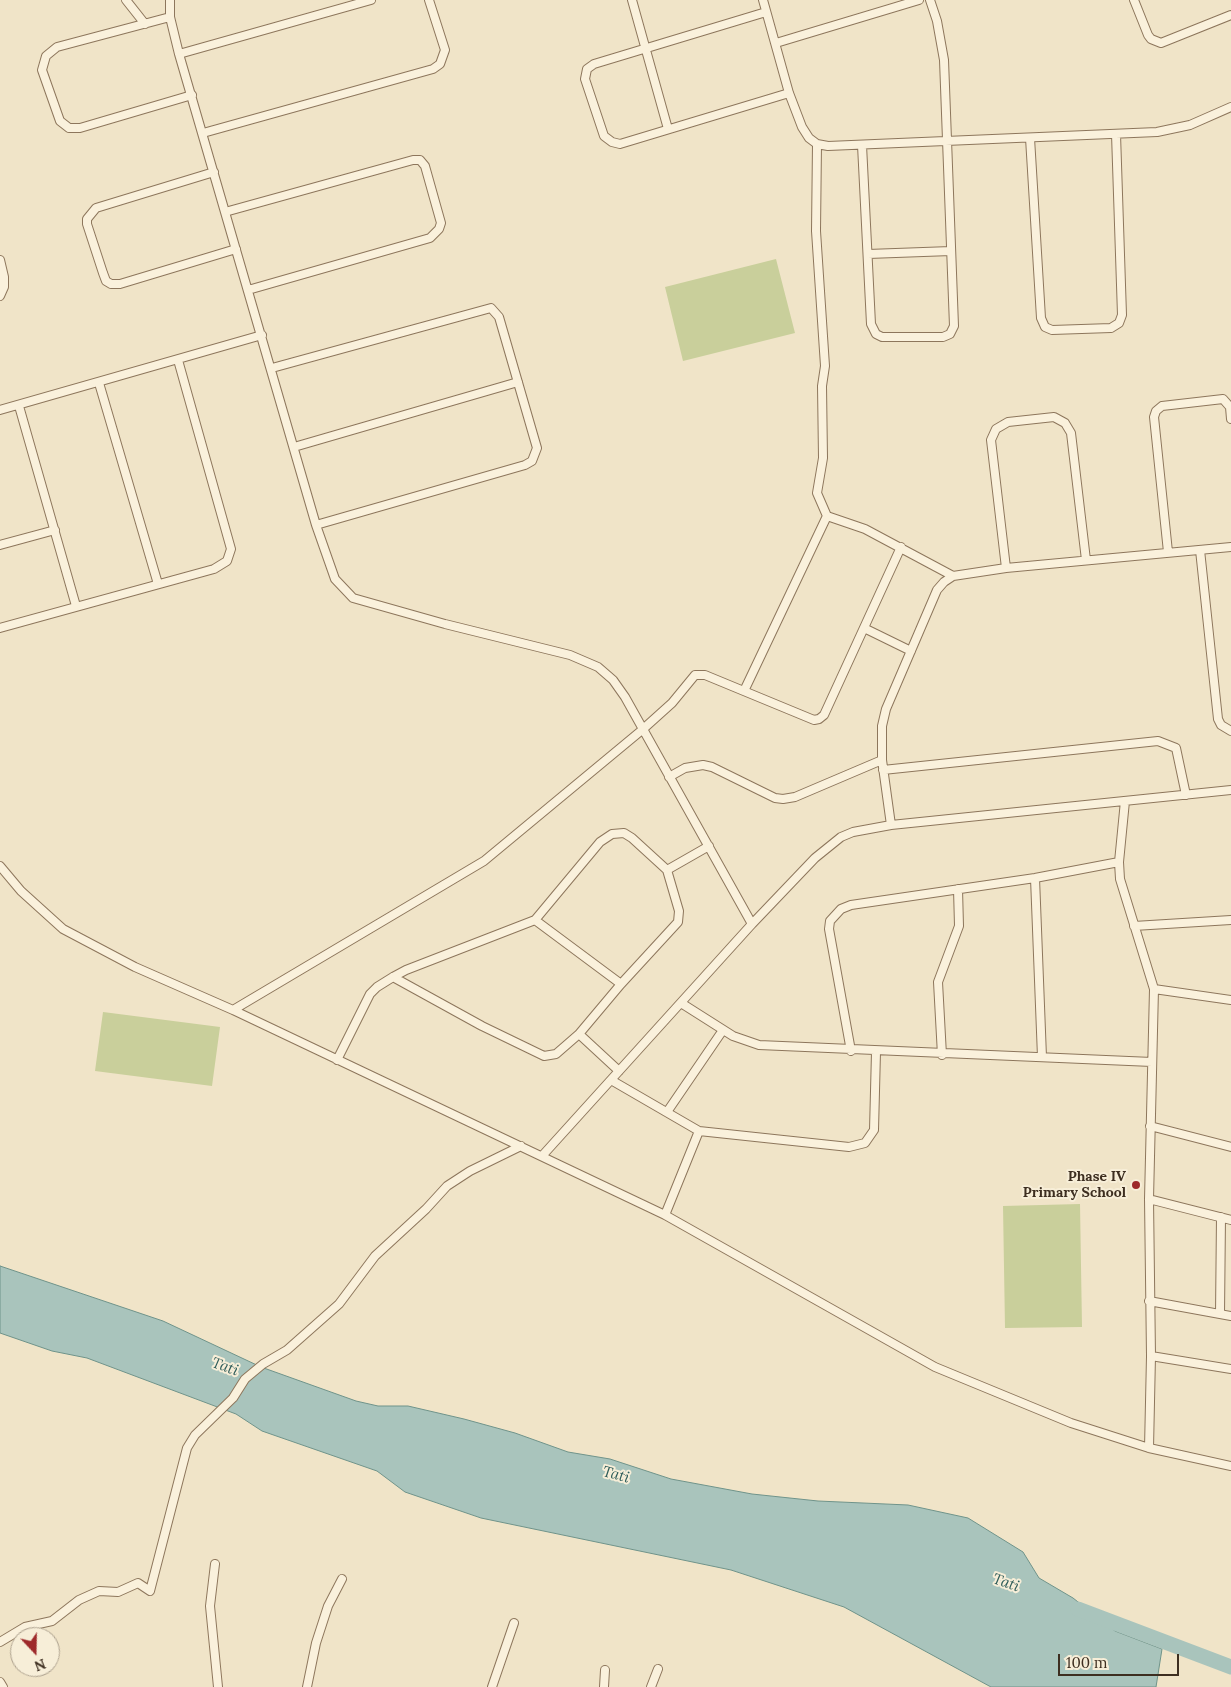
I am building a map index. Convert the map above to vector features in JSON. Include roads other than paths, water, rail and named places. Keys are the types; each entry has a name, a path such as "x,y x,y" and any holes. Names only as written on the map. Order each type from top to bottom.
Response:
{"street":[{"path":"126,0 146,24"},
{"path":"170,0 170,17 179,54 272,368 316,525 335,578 353,598 445,624 570,655 598,667 613,680 752,924"},
{"path":"179,54 345,4 371,0"},
{"path":"203,133 433,69 440,64 445,50 429,0"},
{"path":"632,0 668,129"},
{"path":"763,0 789,93 802,127 809,138 817,144 828,146 946,143 1174,130 1231,107"},
{"path":"776,43 919,0"},
{"path":"862,145 871,324 876,334 882,337 943,338 950,334 954,326 944,60 937,21 930,0"},
{"path":"1134,0 1148,35 1151,39 1161,43 1231,15"},
{"path":"766,12 594,64 587,69 586,78 604,136 612,142 620,144 789,93"},
{"path":"170,17 50,50 42,64 42,70 60,121 69,128 80,128 192,94"},
{"path":"1030,138 1040,318 1045,327 1052,330 1111,328 1119,323 1122,315 1116,134"},
{"path":"817,144 816,231 825,366 822,386 823,458 817,493 827,516 865,529 952,576"},
{"path":"225,212 413,160 420,160 425,166 441,223 440,230 430,238 248,290"},
{"path":"214,172 96,208 87,219 87,224 106,281 112,284 120,284 236,249"},
{"path":"868,254 951,251"},
{"path":"0,260 4,277 4,287 0,296"},
{"path":"272,368 491,308 499,317 537,448 532,461 525,465 431,494 316,525"},
{"path":"0,410 20,406 262,336"},
{"path":"0,628 214,569 227,561 231,549 178,360"},
{"path":"294,447 518,382"},
{"path":"99,383 158,584"},
{"path":"1168,552 1154,417 1156,411 1162,406 1223,399 1230,407 1231,420"},
{"path":"20,406 76,606"},
{"path":"1006,568 991,440 996,429 1008,422 1054,417 1064,423 1071,433 1086,560"},
{"path":"744,691 827,516"},
{"path":"0,546 55,530"},
{"path":"891,825 882,760 882,726 886,709 937,590 952,576 1006,568 1231,546"},
{"path":"233,1010 484,860 642,730 672,703 695,675 705,675 814,720 820,719 824,715 901,547"},
{"path":"1200,550 1218,719 1221,725 1231,731"},
{"path":"864,628 911,650"},
{"path":"883,770 1158,741 1176,748 1186,795"},
{"path":"669,777 685,768 703,765 712,767 775,798 783,799 795,797 882,760"},
{"path":"542,1156 752,924 829,845 853,832 891,825 1231,790"},
{"path":"1125,801 1119,862 1122,890 1154,990 1150,1126 1149,1301 1151,1356 1149,1448"},
{"path":"337,1060 370,994 393,977 534,920 600,842 612,834 624,833 632,838 667,870 679,911 678,922 620,984 579,1034 560,1052 550,1056 544,1056 482,1026 393,977"},
{"path":"667,870 708,846"},
{"path":"851,1051 829,929 830,921 841,909 851,904 1035,878 1119,862"},
{"path":"0,866 21,891 63,929 135,967 233,1010 665,1215 934,1367 1071,1423 1149,1448 1231,1466"},
{"path":"1035,878 1042,1057"},
{"path":"942,1055 938,982 959,926 958,889"},
{"path":"534,920 620,984"},
{"path":"1134,926 1231,920"},
{"path":"1154,990 1231,1000"},
{"path":"681,1003 733,1036 759,1045 942,1055 1152,1062"},
{"path":"667,1112 723,1030"},
{"path":"579,1034 619,1071"},
{"path":"611,1080 699,1131 849,1147 865,1143 874,1130 876,1052"},
{"path":"1150,1126 1231,1147"},
{"path":"665,1215 699,1131"},
{"path":"0,1642 25,1627 52,1621 79,1600 99,1591 118,1592 138,1583 150,1591 187,1448 194,1435 233,1398 246,1379 263,1364 287,1350 339,1304 375,1256 426,1209 447,1186 470,1171 521,1146"},
{"path":"1150,1198 1231,1220"},
{"path":"1220,1314 1221,1217"},
{"path":"1149,1301 1231,1316"},
{"path":"1151,1356 1231,1369"},
{"path":"215,1564 210,1606 218,1687"},
{"path":"307,1687 306,1682 316,1643 328,1606 342,1579"},
{"path":"492,1687 514,1622"},
{"path":"651,1687 658,1669"},
{"path":"604,1687 605,1670"},
{"path":"0,1682 3,1687"}],"water":[{"path":"0,1266 163,1321 261,1367 356,1401 378,1406 408,1406 464,1419 515,1433 568,1452 610,1459 671,1479 752,1494 818,1501 908,1505 968,1518 1023,1552 1039,1578 1073,1598 1115,1631 1162,1649 1156,1687 991,1687 844,1607 731,1570 481,1518 405,1492 377,1471 262,1431 236,1414 87,1358 52,1351 0,1333"}],"waterway":[{"name":"Tati","path":"1078,1609 1231,1667"}],"place":[{"name":"Phase IV Primary School","path":"1136,1185"}]}
